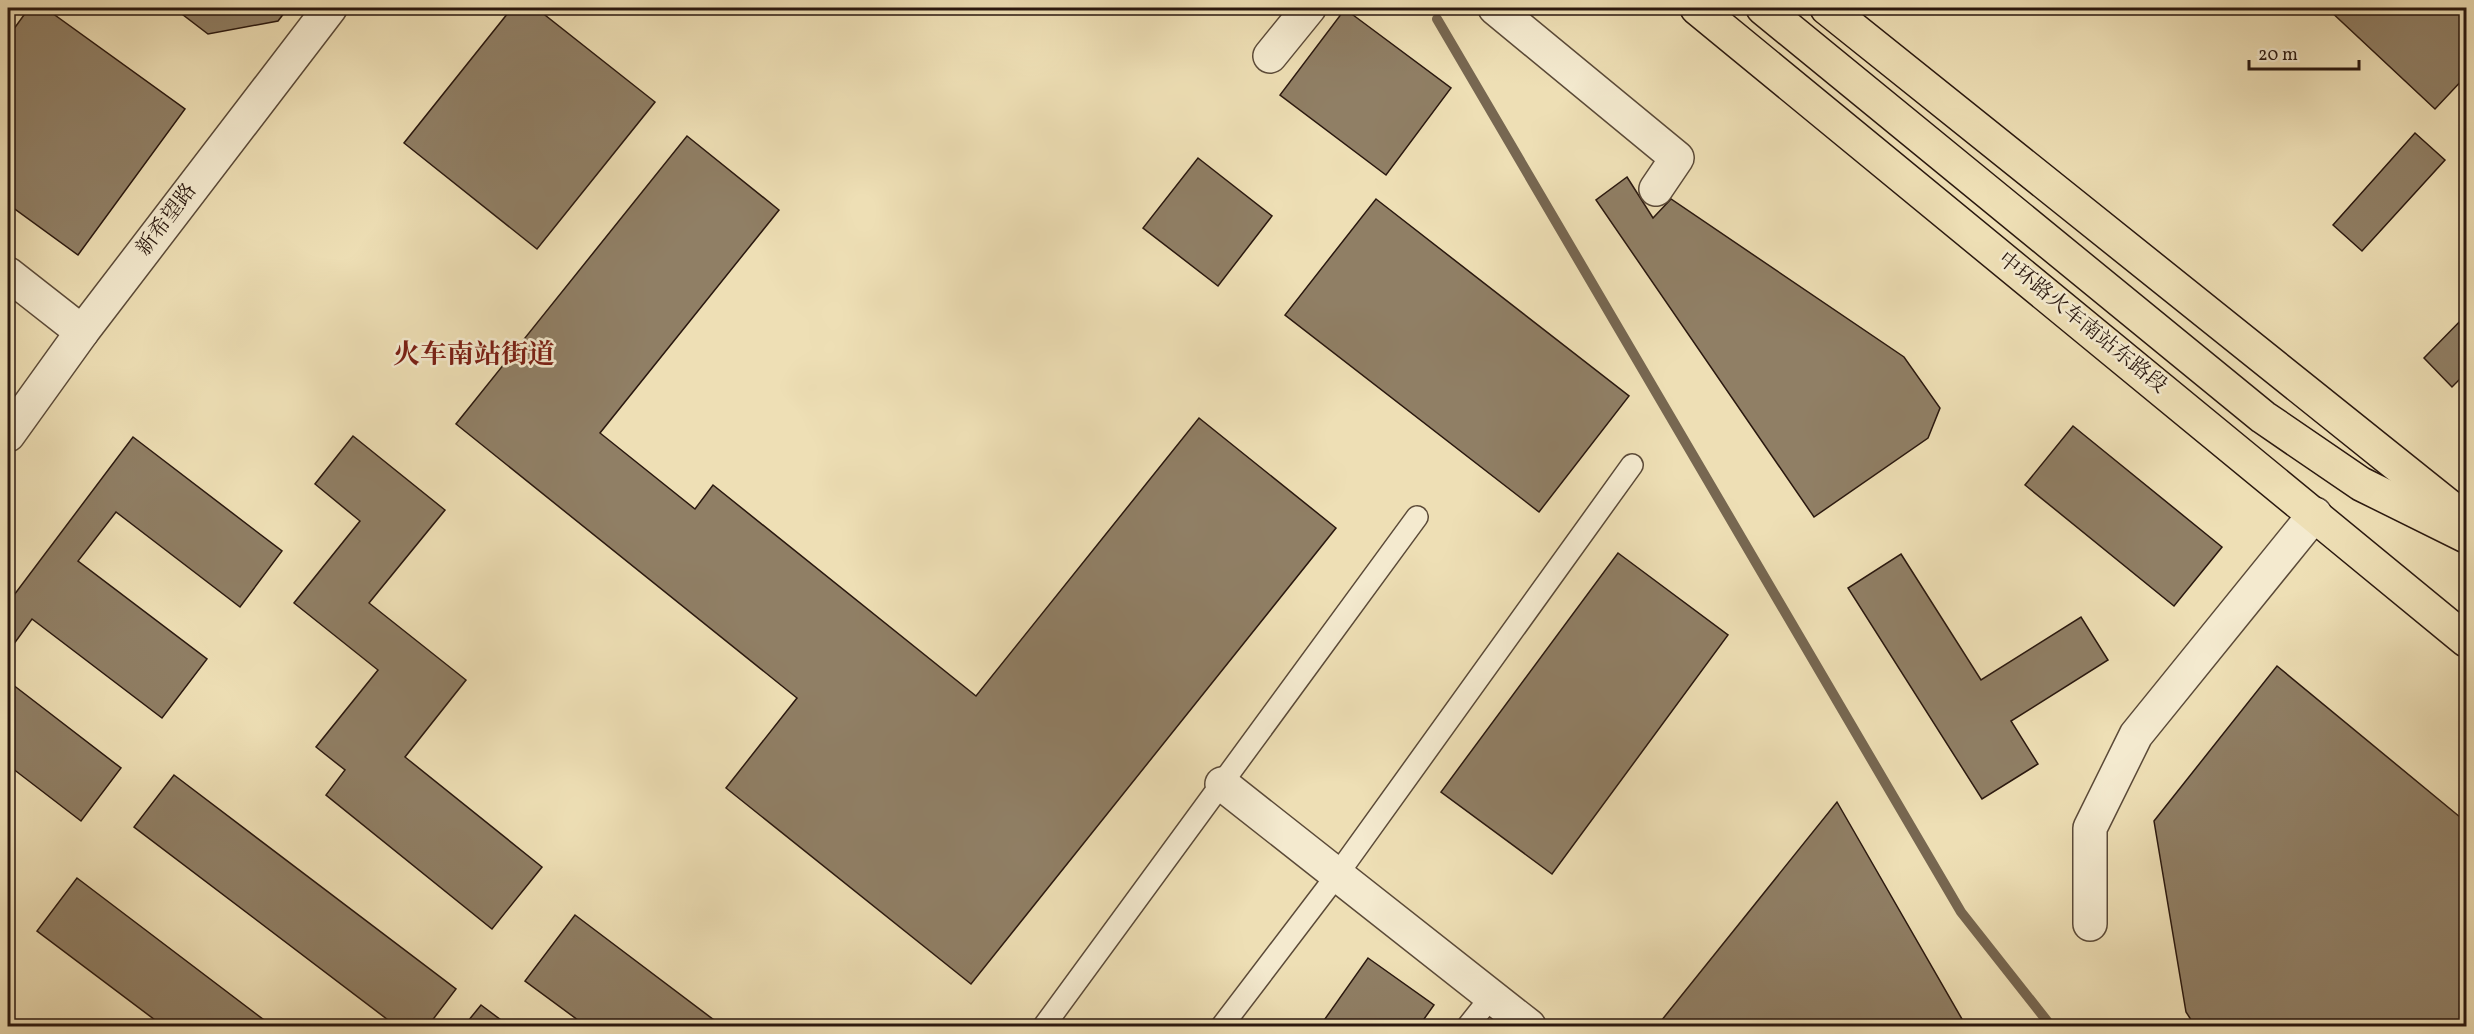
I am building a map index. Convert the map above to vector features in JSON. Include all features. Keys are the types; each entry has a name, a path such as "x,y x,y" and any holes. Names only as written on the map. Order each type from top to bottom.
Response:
{"main road":[{"name":"中环路火车南站东路段","path":"1697,8 2466,640"},
{"path":"1762,8 2263,417 2361,484 2466,536"},
{"path":"1827,8 2466,520"}],"street":[{"name":"新希望路","path":"8,435 82,332 330,8"},
{"path":"1270,56 1309,8"},
{"path":"1495,8 1677,158 1656,189"},
{"path":"8,274 82,332"},
{"path":"2090,924 2090,828 2136,735 2315,514"},
{"path":"1222,784 1529,1026"}],"lane":[{"path":"1222,1026 1337,875 1632,465"},
{"path":"1044,1026 1417,517"},
{"path":"1468,1026 1491,997"}],"building":[{"path":"29,8 45,8 185,109 78,255 8,204 8,37"},
{"path":"174,8 288,8 278,21 208,34"},
{"path":"512,8 536,8 655,102 537,249 404,143"},
{"path":"2327,8 2466,8 2466,76 2435,109"},
{"path":"1345,9 1451,88 1386,175 1280,95"},
{"path":"2415,133 2445,160 2362,251 2333,225"},
{"path":"687,136 779,210 600,433 695,509 713,485 976,696 1199,418 1336,528 971,984 726,788 797,698 456,424"},
{"path":"1198,158 1272,216 1218,286 1143,228"},
{"path":"1627,177 1653,218 1671,199 1904,357 1940,408 1928,438 1814,517 1596,200"},
{"path":"1376,199 1629,396 1539,512 1285,315"},
{"path":"2466,315 2466,373 2452,387 2424,358"},
{"path":"2073,426 2222,547 2174,606 2025,485"},
{"path":"353,436 445,510 369,603 466,680 405,757 542,867 492,929 326,795 345,770 316,747 378,670 294,603 360,521 315,484"},
{"path":"133,437 282,551 240,607 116,512 78,561 207,659 162,718 32,619 8,652 8,603"},
{"path":"1618,553 1728,635 1552,874 1441,792"},
{"path":"1901,554 1981,680 2081,617 2108,660 2011,721 2038,764 1982,799 1848,588"},
{"path":"2277,666 2466,822 2466,1026 2195,1026 2186,1012 2154,821"},
{"path":"8,681 121,768 81,821 8,765"},
{"path":"174,775 456,989 428,1026 396,1026 134,827"},
{"path":"1837,802 1966,1026 1657,1026"},
{"path":"77,878 272,1026 163,1026 37,931"},
{"path":"575,915 722,1026 586,1026 525,981"},
{"path":"1368,958 1434,1005 1419,1026 1320,1026"},
{"path":"481,1005 509,1026 464,1026"}],"waterway":[{"path":"1437,19 1961,912 2051,1026"}],"district":[{"name":"火车南站街道","path":"474,356"}]}
